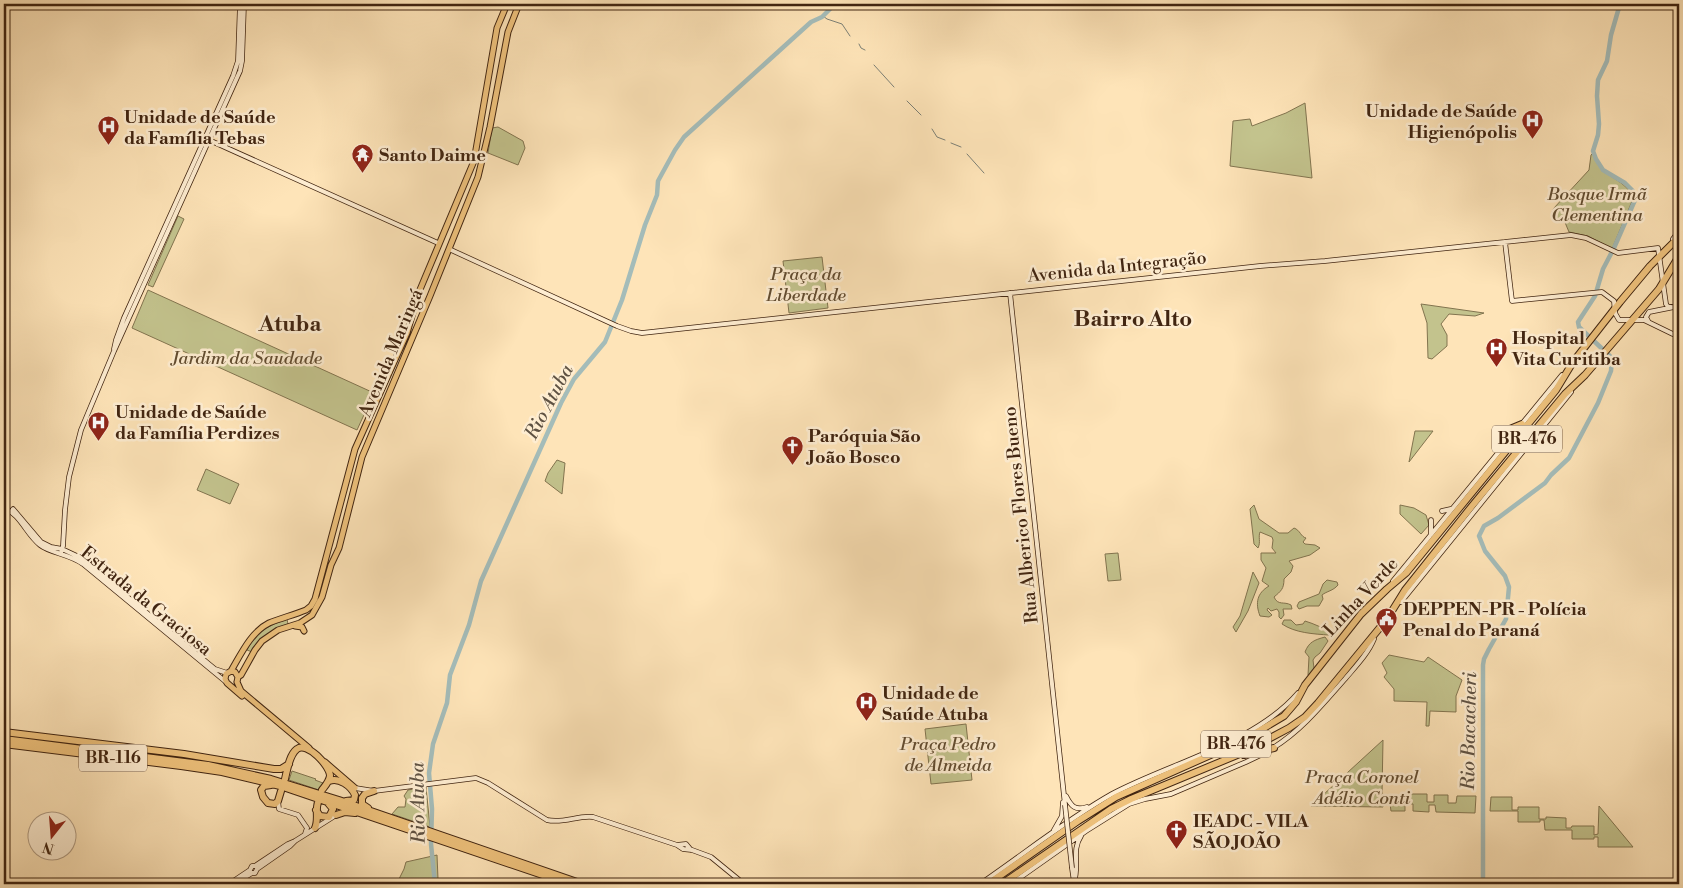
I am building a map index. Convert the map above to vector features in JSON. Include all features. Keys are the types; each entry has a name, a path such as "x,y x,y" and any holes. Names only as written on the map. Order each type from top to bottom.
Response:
{"highway":[{"name":"Linha Verde","path":"989,883 1116,796 1235,744 1261,731 1284,716 1305,685 1361,614 1406,573 1485,477 1513,439 1559,386 1573,362 1615,308 1659,255 1679,237"},
{"name":"Linha Verde","path":"1002,884 1103,814 1123,803 1231,758 1290,728 1305,717 1387,619 1405,590 1472,506 1524,447 1565,394 1585,375 1663,284 1679,257"},
{"path":"1522,424 1508,430 1508,434 1524,447"},
{"path":"1469,488 1485,477"},
{"path":"4,732 184,754 276,769 284,768 289,764"},
{"name":"BR-116","path":"4,739 208,765 271,778 339,800 515,866 570,884"},
{"path":"43,744 75,741"},
{"name":"BR-116","path":"4,744 222,772 406,825"},
{"path":"285,779 294,752 299,748 304,748 327,766 329,781"},
{"path":"1231,758 1274,748"},
{"path":"184,754 208,765"},
{"path":"322,790 329,781 340,780 355,793 355,798 352,801 339,800"},
{"path":"1135,783 1151,780"},
{"path":"265,785 281,788 278,801 275,804 268,803 263,797 261,790 265,785"},
{"path":"355,788 364,807 390,815 406,825"},
{"path":"362,803 364,795 374,791"},
{"path":"314,828 317,824 316,810 320,801 332,807 331,815 323,817 318,815 316,810"},
{"path":"1110,816 1123,803"},
{"path":"336,815 345,812 356,813 386,824 406,825"},
{"name":"BR-116","path":"438,837 584,884"},
{"path":"1012,867 1028,851"}],"main road":[{"path":"62,551 65,510 73,458 81,430 117,343 209,140 238,62 240,4"},
{"path":"117,343 124,318 237,76 242,61 244,4"},
{"name":"Avenida Maringá","path":"229,672 261,628 306,610 311,606 318,592 343,491 359,437 409,328 419,292 474,161 497,28 507,4"},
{"name":"Avenida Maringá","path":"238,680 262,641 269,635 312,615 319,604 331,566 342,540 362,457 397,377 478,177 508,32 519,4"},
{"path":"479,133 487,132 488,136"},
{"path":"209,140 438,244"},
{"path":"464,183 468,188 474,187"},
{"path":"447,222 455,220 458,227"},
{"path":"1669,246 1679,231"},
{"name":"Avenida da Integração","path":"449,249 634,332 652,332 1260,266 1549,238 1578,236 1590,239 1610,251 1618,253 1658,248 1659,255"},
{"path":"1505,242 1512,301 1604,292 1614,300 1616,315 1619,320 1634,319 1648,321 1679,337"},
{"path":"1659,255 1666,305 1671,307"},
{"path":"419,292 423,299 427,299 430,296"},
{"name":"Rua Alberico Flores Bueno","path":"1010,293 1066,805"},
{"path":"1648,321 1646,317 1649,312 1679,306"},
{"path":"402,343 406,342 409,346"},
{"path":"1522,424 1573,362"},
{"path":"389,372 391,376 397,377"},
{"path":"1387,589 1469,488 1513,439"},
{"path":"343,491 348,487 353,493"},
{"name":"Estrada da Graciosa","path":"4,506 17,513 41,542 88,562 215,669 229,672"},
{"path":"1442,511 1453,508"},
{"path":"1430,535 1431,520"},
{"path":"332,537 336,541 342,540"},
{"name":"Estrada da Graciosa","path":"62,551 83,564 293,739 296,745 294,752"},
{"path":"287,618 292,621 290,626 299,626 304,630"},
{"path":"1010,884 1086,831 1130,804 1182,790 1274,748 1299,730 1316,713 1363,658 1372,645 1375,634"},
{"path":"244,650 246,654 252,655"},
{"path":"238,680 233,684 227,683 225,676 229,672 236,673 238,680 241,691 355,788 374,791 476,778 488,783 547,820 557,821 580,816 593,817 677,844 714,859 744,884"},
{"path":"980,884 1096,804 1135,783 1206,752 1250,730 1289,703 1305,685"},
{"name":"Rua Alberico Flores Bueno","path":"1058,734 1074,883"},
{"path":"1050,835 1060,823 1062,816 1062,780"},
{"path":"1066,796 1076,809 1096,804"},
{"path":"278,801 280,808 298,816 307,828"},
{"path":"229,884 251,871 256,872 256,868 288,844 336,815"},
{"path":"307,828 314,828"},
{"path":"305,834 307,828"},
{"path":"1074,883 1077,872 1076,847 1079,839 1086,831"},
{"path":"515,866 557,884"},
{"path":"234,884 251,871"}],"green space":[{"path":"1305,103 1312,178 1230,166 1233,121 1250,119 1252,126 1286,113"},
{"path":"498,127 523,141 525,148 518,165 488,153 492,128"},
{"name":"Bosque Irmã Clementina","path":"1593,153 1602,169 1625,186 1633,199 1612,249 1588,236 1569,232 1564,220 1552,219 1554,208 1589,170"},
{"path":"178,216 184,219 153,287 148,285"},
{"name":"Praça da Liberdade","path":"822,257 828,308 789,313 783,261"},
{"name":"Jardim da Saudade","path":"148,290 374,393 357,430 132,328"},
{"path":"1421,304 1484,313 1475,316 1449,314 1441,324 1447,335 1447,346 1432,359 1428,358 1427,323"},
{"path":"1415,431 1433,431 1409,462"},
{"path":"557,460 565,463 562,494 545,481"},
{"path":"206,469 239,484 230,504 197,490"},
{"path":"1254,505 1259,519 1279,533 1288,533 1294,528 1306,538 1303,542 1305,544 1315,545 1320,548 1310,555 1289,561 1293,566 1291,572 1284,579 1282,590 1274,597 1279,602 1291,605 1292,609 1283,609 1284,615 1281,619 1277,609 1271,611 1268,608 1267,610 1272,615 1269,617 1260,616 1258,611 1258,599 1269,586 1262,581 1266,568 1261,560 1261,553 1276,553 1272,548 1272,537 1260,532 1258,548 1254,544 1250,509"},
{"path":"1400,505 1414,508 1426,515 1429,525 1421,534 1400,514"},
{"path":"1118,553 1121,580 1108,581 1105,554"},
{"path":"1253,572 1259,583 1248,611 1236,632 1233,627 1240,616"},
{"path":"1327,580 1337,582 1338,585 1322,595 1323,599 1319,606 1307,606 1299,609 1297,606 1299,602 1319,594"},
{"path":"287,619 288,624 267,635 252,652 247,650 253,639 263,630"},
{"path":"1284,620 1291,620 1296,625 1303,624 1305,621 1332,632 1329,635 1299,631 1282,624"},
{"path":"1325,637 1328,641 1313,660 1314,668 1312,675 1308,675 1309,657 1305,652 1312,642"},
{"path":"1389,655 1424,662 1428,657 1462,680 1456,696 1456,712 1430,711 1429,726 1426,726 1427,702 1394,701 1394,689 1384,677 1387,673 1382,663"},
{"name":"Praça Pedro de Almeida","path":"966,724 972,780 931,784 925,729"},
{"name":"Praça Coronel Adélio Conti","path":"1383,740 1381,800 1388,800 1388,795 1403,795 1403,801 1409,801 1410,794 1427,794 1427,802 1434,802 1434,795 1448,795 1448,803 1456,803 1457,796 1476,796 1475,813 1436,812 1435,805 1429,805 1429,812 1413,811 1413,804 1405,804 1405,811 1391,811 1390,804 1383,804 1383,807 1311,806"},
{"path":"292,771 323,783 319,790 289,780"},
{"path":"426,787 430,827 392,814 398,807 405,807 406,799 404,796 408,790"},
{"path":"1491,797 1512,797 1512,810 1518,810 1518,807 1539,807 1539,819 1546,819 1546,817 1566,818 1566,828 1571,828 1572,826 1594,826 1594,835 1598,834 1599,806 1633,847 1598,847 1598,837 1594,837 1594,839 1572,839 1572,830 1545,830 1544,820 1540,820 1540,822 1518,822 1518,811 1490,811"},
{"path":"437,855 438,879 448,881 448,884 401,884 398,881 406,862"},
{"path":"1409,880 1478,880 1478,884 1409,884"}],"waterway":[{"name":"Rio Atuba","path":"435,884 431,844 432,809 429,773 433,744 447,703 450,675 469,625 481,581 561,403 574,379 605,342 622,300 645,225 657,195 658,181 684,137 811,22 822,17 835,4"},
{"name":"Rio Bacacheri","path":"1483,884 1483,665 1484,659 1506,619 1509,587 1505,576 1485,551 1479,536 1484,526 1498,518 1545,483 1569,458 1598,403 1611,371 1612,358 1579,327 1578,322 1595,296 1603,269 1635,200 1633,191 1625,183 1603,170 1593,151 1599,124 1598,80 1607,61 1611,35 1620,4"},
{"path":"823,16 842,24 850,36"},
{"path":"859,44 865,50"},
{"path":"874,65 894,87"},
{"path":"907,101 921,115"},
{"path":"932,129 937,137 945,140"},
{"path":"951,143 961,147"},
{"path":"967,154 984,173"},
{"name":"Rio Bacacheri","path":"1477,884 1482,879"}],"place":[{"name":"Unidade de Saúde Higienópolis","path":"1533,140"},
{"name":"Unidade de Saúde da Família Tebas","path":"108,146"},
{"name":"Santo Daime","path":"363,174"},
{"name":"Hospital Vita Curitiba","path":"1496,367"},
{"name":"Unidade de Saúde da Família Perdizes","path":"99,441"},
{"name":"Paróquia São João Bosco","path":"792,465"},
{"name":"DEPPEN-PR - Polícia Penal do Paraná","path":"1387,638"},
{"name":"Unidade de Saúde Atuba","path":"866,722"},
{"name":"IEADC - VILA SÃO JOÃO","path":"1177,850"}],"district":[{"name":"Bairro Alto","path":"1133,319"},
{"name":"Atuba","path":"290,324"}]}
